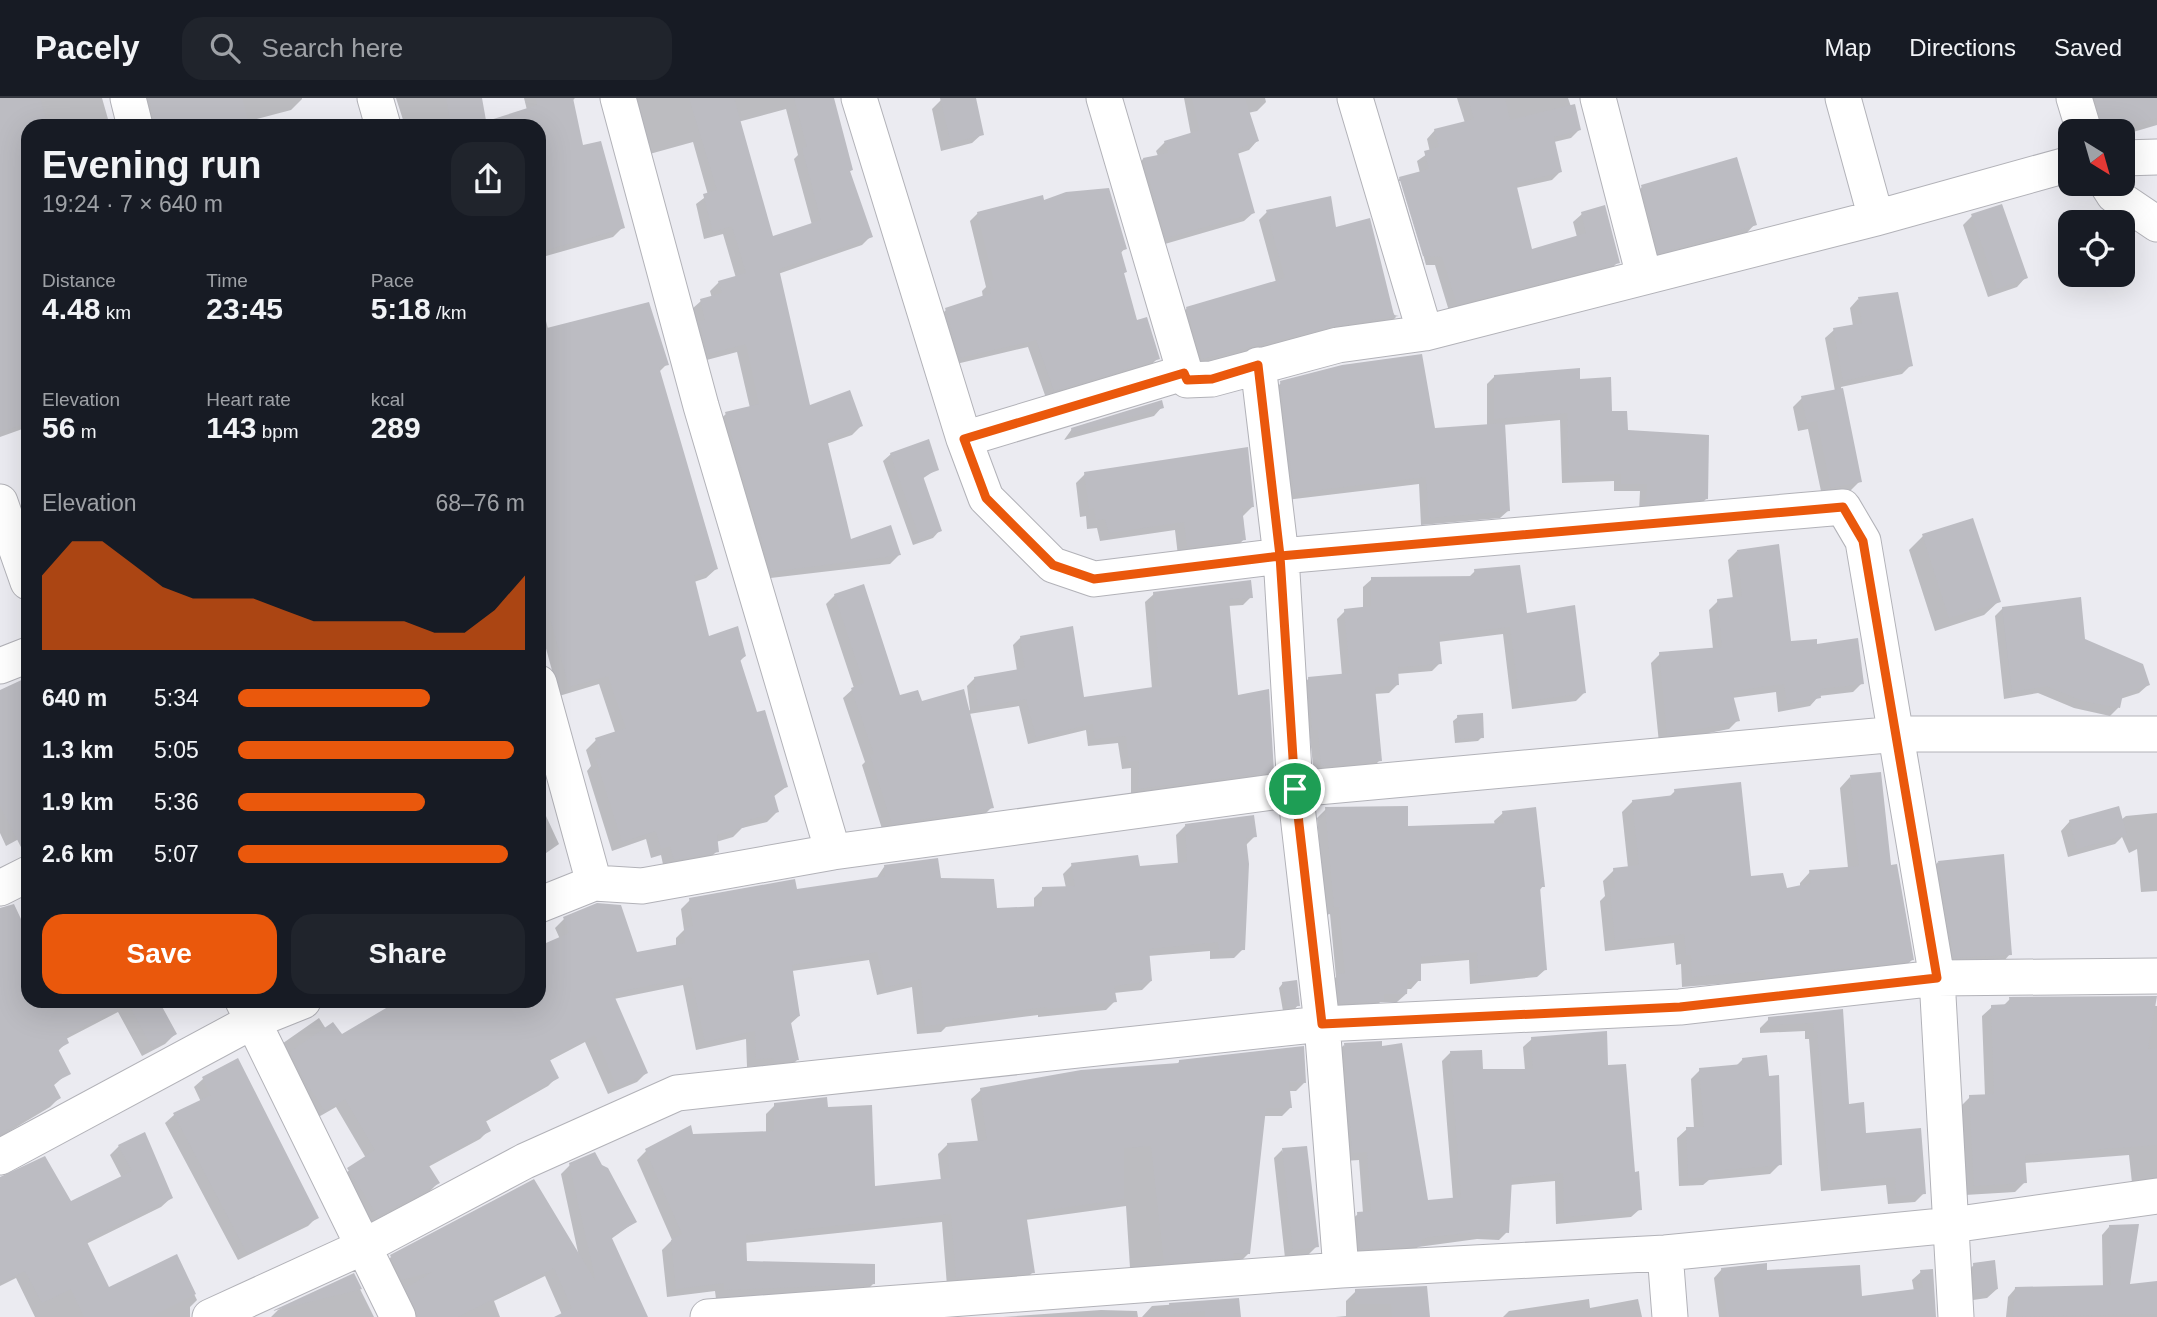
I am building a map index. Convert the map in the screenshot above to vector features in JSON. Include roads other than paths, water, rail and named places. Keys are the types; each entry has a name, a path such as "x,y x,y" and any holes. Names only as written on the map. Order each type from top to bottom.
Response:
{"street":[{"path":"128,98 133,119"},
{"path":"375,98 381,119"},
{"path":"618,98 701,407 833,852"},
{"path":"859,98 964,439 986,498 1053,565 1094,579 1280,556 1843,507 1863,541 1882,660 1898,734 1937,978 1956,1317"},
{"path":"1104,98 1187,380 1212,379 1338,345 1425,333 1875,218 2058,167"},
{"path":"1355,98 1425,333"},
{"path":"1598,98 1644,276"},
{"path":"1843,98 1875,218"},
{"path":"2074,98 2080,119"},
{"path":"2135,158 2157,157"},
{"path":"2115,196 2157,224"},
{"path":"1258,365 1280,556 1295,789 1322,1024 1341,1270"},
{"path":"964,439 1184,373"},
{"path":"0,502 21,562"},
{"path":"0,666 21,658"},
{"path":"546,708 594,883"},
{"path":"546,902 594,883 642,886 833,852 1295,789 1898,734 2157,734"},
{"path":"0,888 21,878"},
{"path":"210,1317 365,1246 525,1161 677,1093 1322,1024 1680,1007 1937,978 2157,976"},
{"path":"0,1157 248,1011 398,1317"},
{"path":"708,1317 1341,1270 1665,1253 1952,1225 2157,1196"},
{"path":"1665,1253 1670,1317"}]}
